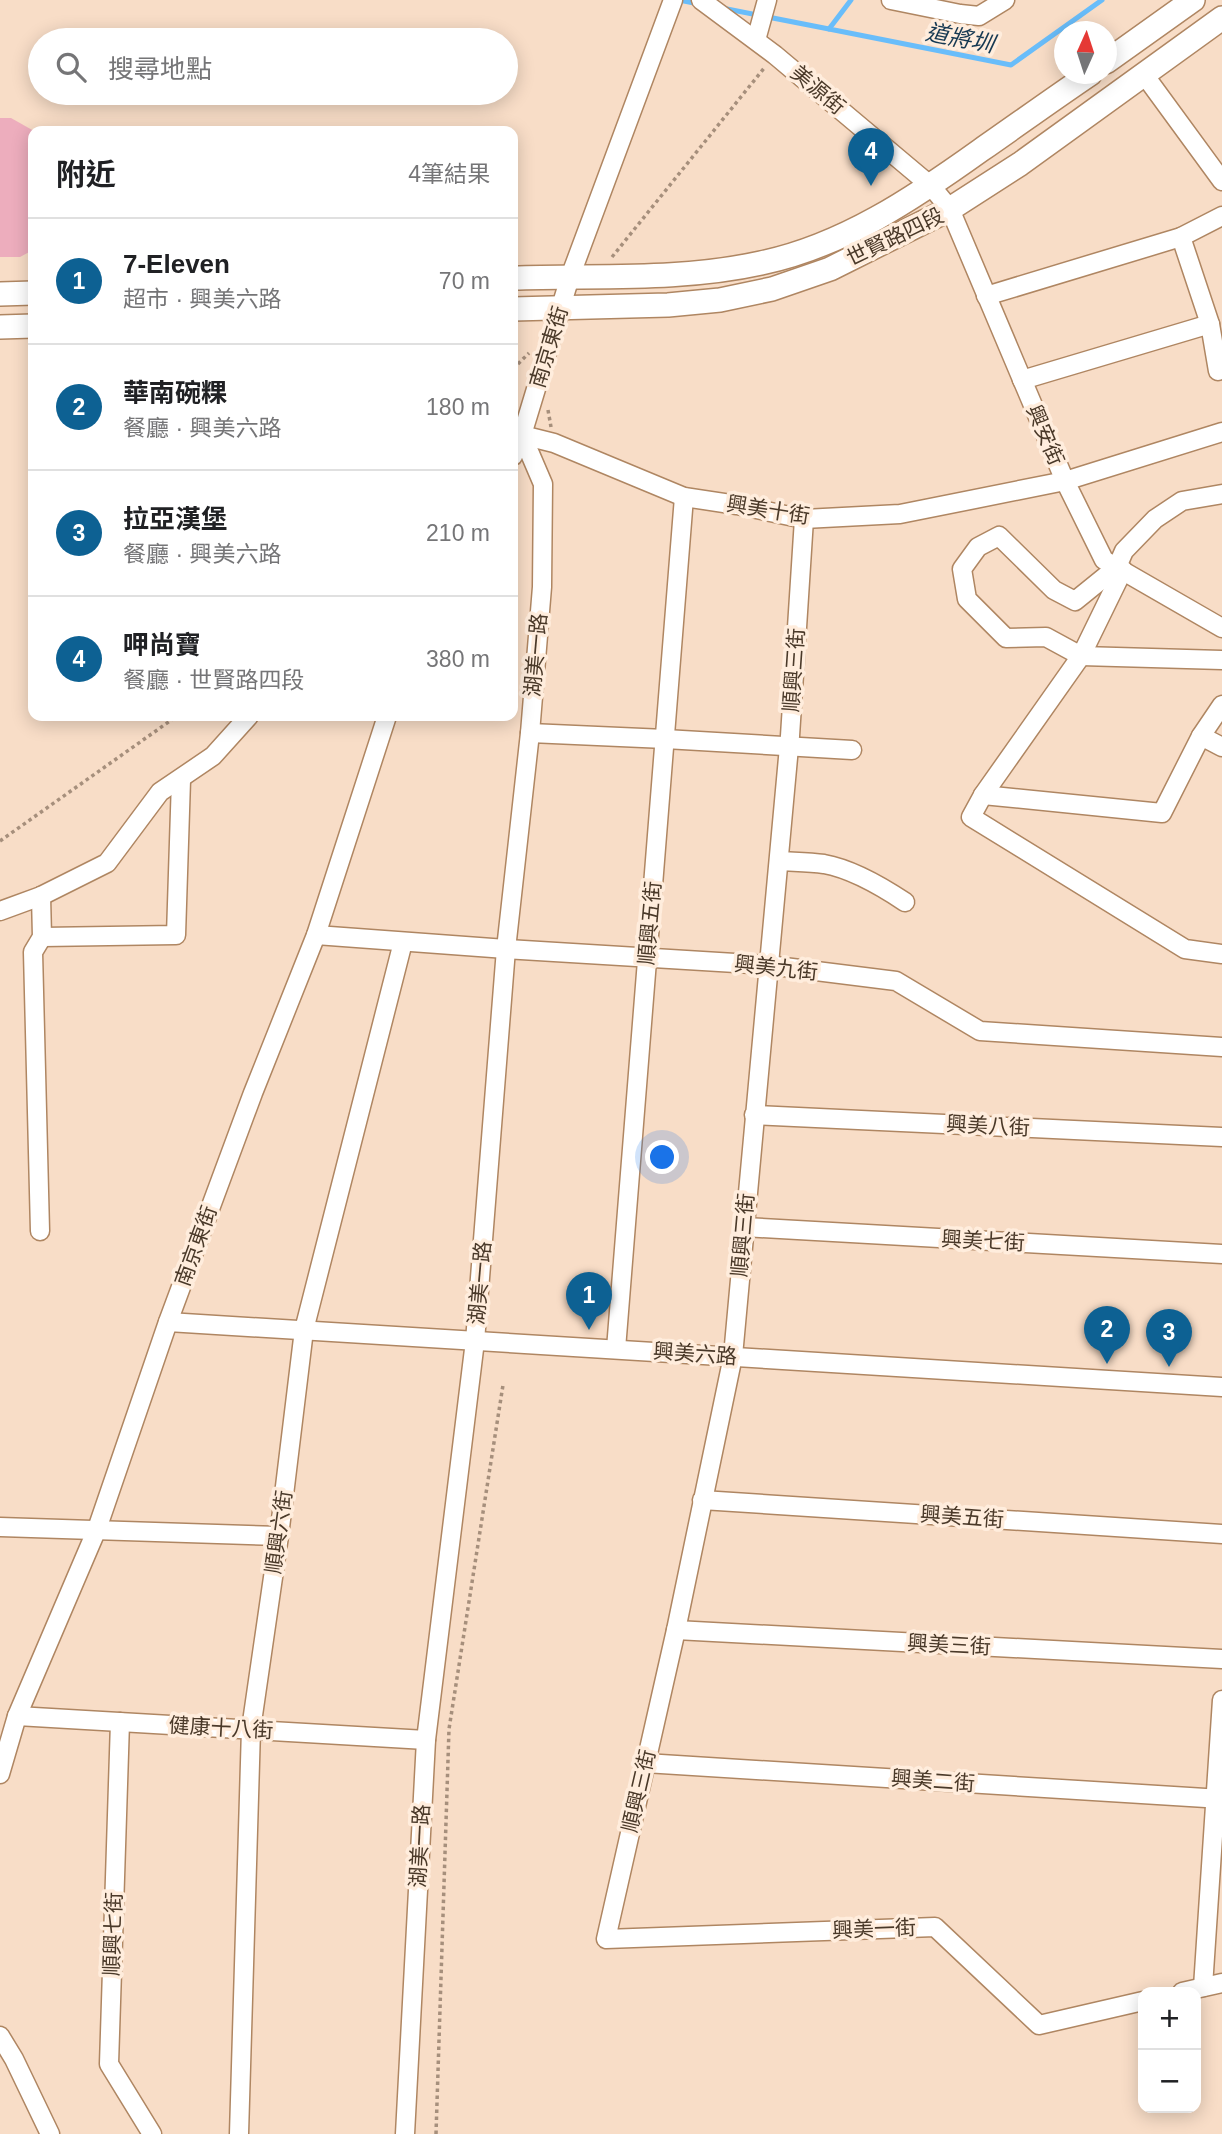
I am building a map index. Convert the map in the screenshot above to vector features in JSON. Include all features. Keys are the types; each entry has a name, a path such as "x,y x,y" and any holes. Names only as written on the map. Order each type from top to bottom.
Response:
{"main road":[{"path":"1117,55 1194,0"},
{"name":"世賢路四段","path":"518,309 668,305 720,300 772,289 830,269 950,209 1020,164 1222,18"},
{"name":"世賢路四段","path":"518,278 727,270 796,255 853,231 930,186 1076,84"},
{"path":"0,294 28,293"},
{"path":"0,327 28,326"}],"street":[{"name":"南京東街","path":"518,444 570,276 673,0"},
{"path":"756,40 767,0"},
{"path":"891,0 979,16 1005,0"},
{"name":"美源街","path":"706,3 775,55 930,186"},
{"path":"1143,73 1222,181"},
{"name":"興安街","path":"930,186 950,209 1065,481 1104,560 1222,628"},
{"path":"986,296 1181,237 1222,216"},
{"path":"1181,237 1210,324 1218,371"},
{"path":"1021,380 1210,324"},
{"name":"興美十街","path":"522,435 554,443 684,497 804,519 900,514 1065,481 1214,434"},
{"name":"湖美一路","path":"405,2134 426,1740 475,1340 506,949 530,733 542,587 543,484 522,435"},
{"path":"1222,494 1182,501 1155,519 1124,551 1120,568 1082,656 983,795 971,817 1185,949 1222,954"},
{"name":"順興五街","path":"616,1349 684,497"},
{"name":"順興三街","path":"606,1939 676,1630 733,1356 789,746 804,519"},
{"path":"1120,568 1075,601 1054,590 999,537 978,547 962,569 967,599 1006,638 1046,637 1082,656 1222,660"},
{"path":"983,795 1162,813 1201,736 1222,705"},
{"path":"0,911 41,897 107,863 160,792 213,756 244,721"},
{"name":"南京東街","path":"0,1774 11,1723 97,1530 168,1321 253,1093 316,935 385,721"},
{"path":"530,733 852,750"},
{"path":"1201,736 1222,747"},
{"path":"42,937 176,935 181,780"},
{"path":"779,861 826,865 847,871 885,888 905,902"},
{"path":"40,1231 33,952 42,937 41,897"},
{"name":"興美九街","path":"316,935 768,965 896,981 980,1031 1222,1047"},
{"name":"順興六街","path":"239,2134 251,1729 279,1535 304,1330 403,942"},
{"name":"興美八街","path":"754,1115 1222,1137"},
{"name":"興美七街","path":"744,1227 1222,1254"},
{"name":"興美六路","path":"168,1321 1222,1387"},
{"name":"興美五街","path":"702,1500 1222,1534"},
{"path":"0,1527 279,1535"},
{"name":"興美三街","path":"676,1630 1222,1659"},
{"path":"1222,1700 1218,1799 1203,1987 1222,1983"},
{"name":"健康十八街","path":"11,1723 120,1721 426,1740"},
{"name":"順興七街","path":"120,1721 109,2064 152,2134"},
{"name":"興美二街","path":"645,1763 1218,1799"},
{"name":"興美一街","path":"606,1939 935,1927 1039,2025 1138,2002"},
{"path":"0,2036 50,2134"}],"path":[{"path":"595,277 775,55"},
{"path":"0,841 170,721"},
{"path":"436,2134 449,1729 503,1385"}],"shaded area":[{"path":"0,118 11,118 28,128 28,253 20,257 0,257"}],"waterway":[{"path":"679,0 699,4"},
{"name":"道將圳","path":"851,0 829,29 1011,65 1102,0"},
{"path":"722,8 829,29"}],"place":[{"name":"呷尚寶","path":"871,186"},
{"name":"7-Eleven","path":"589,1330"},
{"name":"華南碗粿","path":"1107,1364"},
{"name":"拉亞漢堡","path":"1169,1367"}]}
